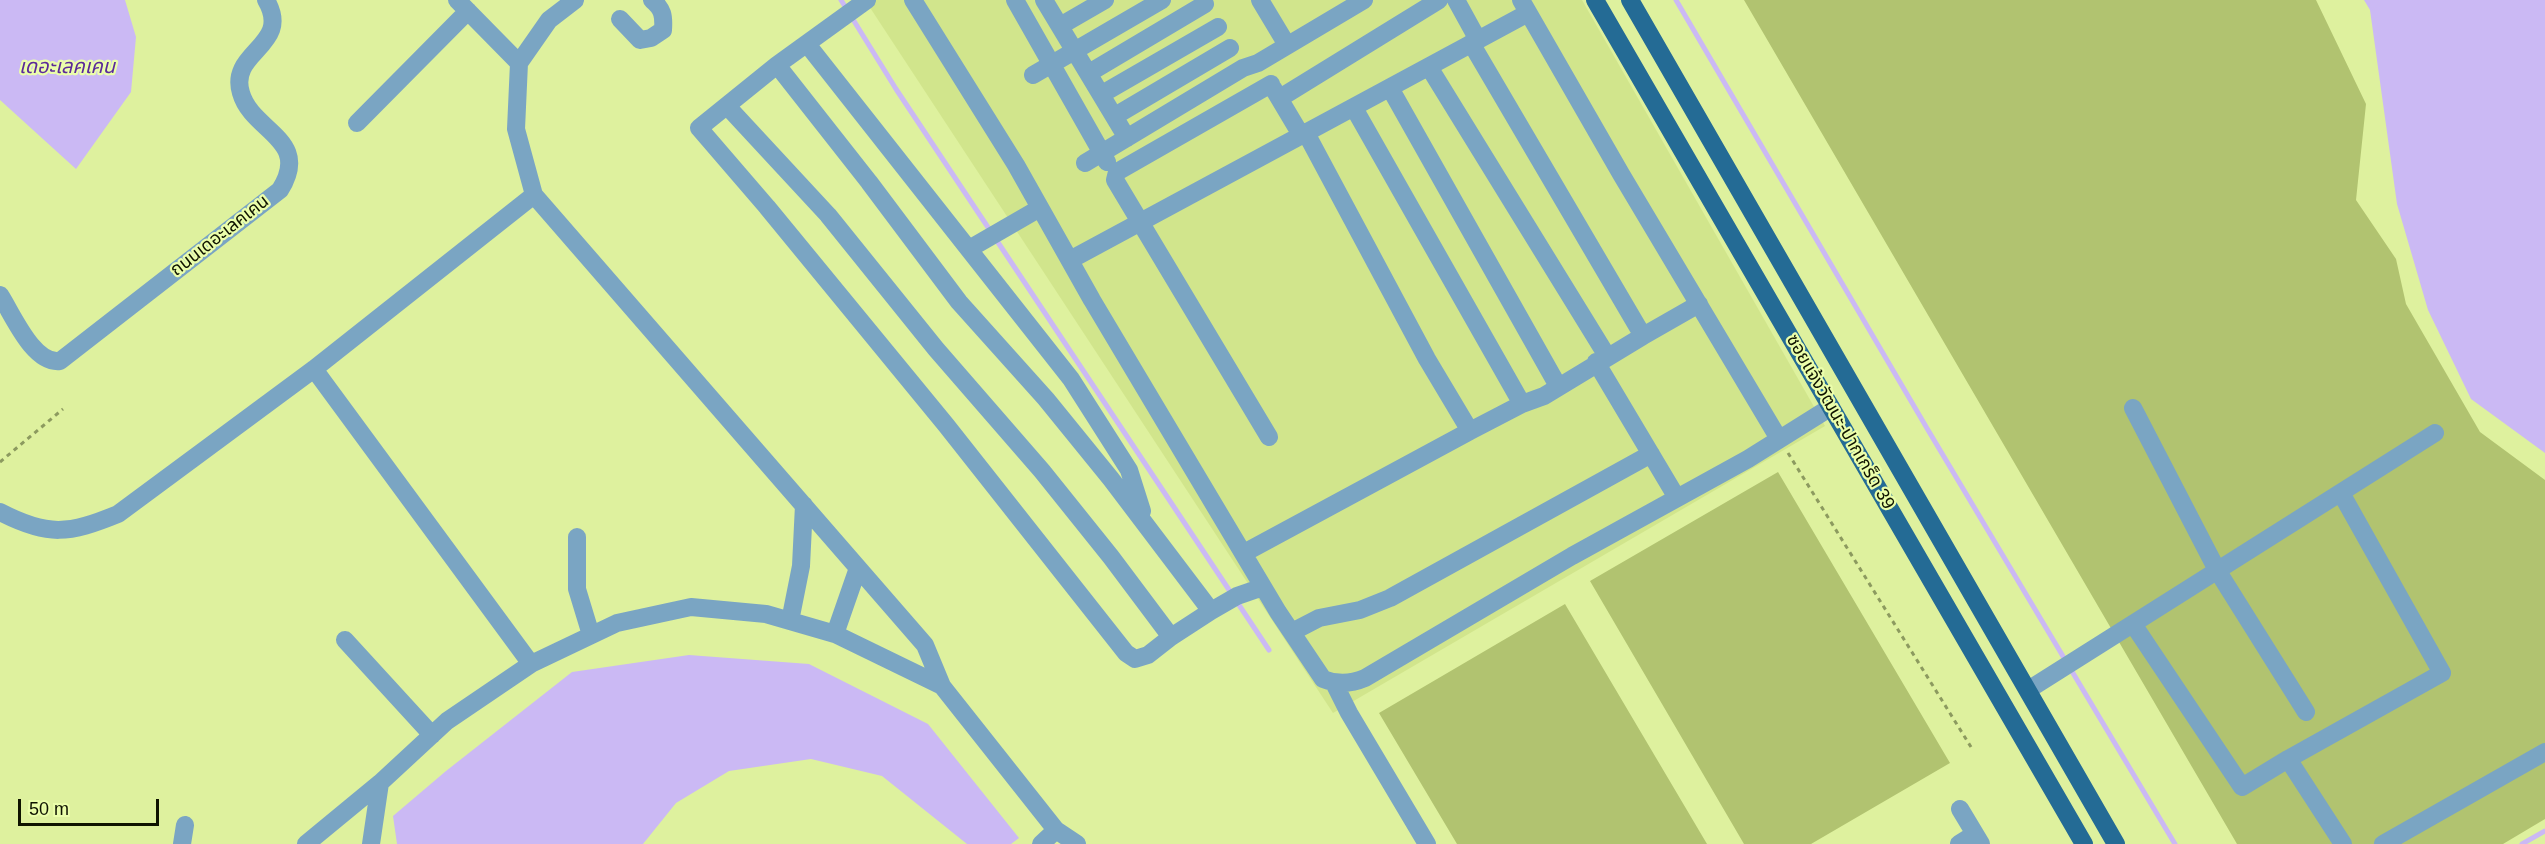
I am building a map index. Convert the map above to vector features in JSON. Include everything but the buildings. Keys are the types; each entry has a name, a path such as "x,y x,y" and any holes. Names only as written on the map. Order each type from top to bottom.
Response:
{"main road":[{"name":"ซอยแจ้งวัฒนะ-ปากเกร็ด 39","path":"1595,0 2084,844"},
{"name":"ซอยแจ้งวัฒนะ-ปากเกร็ด 39","path":"1630,0 2116,844"}],"street":[{"name":"ถนนเดอะเลคเคน","path":"0,295 39,356 51,362 60,361 280,190 290,170 290,159 285,147 245,101 241,94 239,80 241,69 272,31 272,11 266,0"},
{"path":"575,0 549,20 519,63 516,129 534,195 925,645 942,686 1056,830 1077,844"},
{"path":"620,19 640,40 651,38 663,30 664,17 660,7 652,0"},
{"path":"867,0 777,66 699,128 946,425 1126,653 1135,659 1148,655 1171,637 1223,604 1263,586"},
{"path":"913,0 1040,208 1263,586 1323,679 1334,683 1348,683 1365,678 1831,407"},
{"path":"1014,0 1116,177"},
{"path":"1060,26 1105,0"},
{"path":"1033,75 1162,0"},
{"path":"1085,163 1364,0"},
{"path":"1269,437 1115,180 1117,172 1276,91 1439,0"},
{"path":"1456,0 1475,42 1643,336"},
{"path":"1048,1 1060,26 1127,138"},
{"path":"1089,74 1204,2 1230,48 1251,65 1276,91 1304,134 1427,359 1470,431"},
{"path":"1267,2 1287,45"},
{"path":"357,123 463,5 519,63"},
{"path":"1070,260 1475,42 1525,6 1779,439"},
{"path":"1102,94 1218,27"},
{"path":"807,44 976,245 1071,379 1128,470 1147,525"},
{"path":"1115,116 1230,48"},
{"path":"777,66 869,182 959,302 1046,399 1147,525 1223,604"},
{"path":"1428,67 1601,359 1677,498"},
{"path":"1390,88 1558,386"},
{"path":"727,106 828,215 936,350 1042,471 1111,556 1171,637"},
{"path":"1354,108 1522,404"},
{"path":"0,512 25,525 51,530 82,529 118,514 314,369 534,195"},
{"path":"976,245 1040,208"},
{"path":"1244,553 1470,431 1522,404 1544,396 1601,359 1699,304"},
{"path":"314,369 531,664"},
{"path":"2133,408 2217,570 2306,712"},
{"path":"2028,690 2435,434"},
{"path":"1292,632 1319,618 1360,610 1390,598 1651,454"},
{"path":"2133,624 2242,787 2442,673 2341,493"},
{"path":"790,621 801,566 804,506"},
{"path":"577,537 577,589 591,635"},
{"path":"835,634 858,568"},
{"path":"316,842 447,721 531,664 617,623 691,607 766,615 835,634 942,686"},
{"path":"345,640 432,735"},
{"path":"1334,683 1349,713 1427,844"},
{"path":"2383,844 2545,752"},
{"path":"2288,759 2343,844"},
{"path":"371,844 380,783"},
{"path":"1959,844 1978,839 1960,809"},
{"path":"182,844 185,825"},
{"path":"1041,844 1056,830"}],"path":[{"path":"0,462 63,409"},
{"path":"1779,439 1971,747"}],"shaded area":[{"path":"865,0 1582,0 1825,426 1333,713"},
{"path":"1744,0 2316,0 2366,104 2356,200 2396,259 2406,304 2480,432 2545,480 2545,819 2503,844 2237,844"},
{"path":"1778,472 1950,763 1811,844 1744,844 1590,581"},
{"path":"1565,604 1707,844 1457,844 1379,713"}],"water":[{"name":"เดอะเลคเคน","path":"0,0 125,0 136,37 131,92 76,169 0,100"},
{"path":"2364,0 2545,0 2545,453 2471,399 2428,310 2397,204 2370,10"},
{"path":"689,655 809,664 928,724 1019,838 1011,844 967,844 882,776 811,759 729,771 676,803 643,844 397,844 393,816 446,771 572,672"}],"waterway":[{"path":"841,0 896,89 1269,650"},
{"path":"1676,0 1928,430 2175,844"},
{"path":"2522,844 2545,831"}]}
